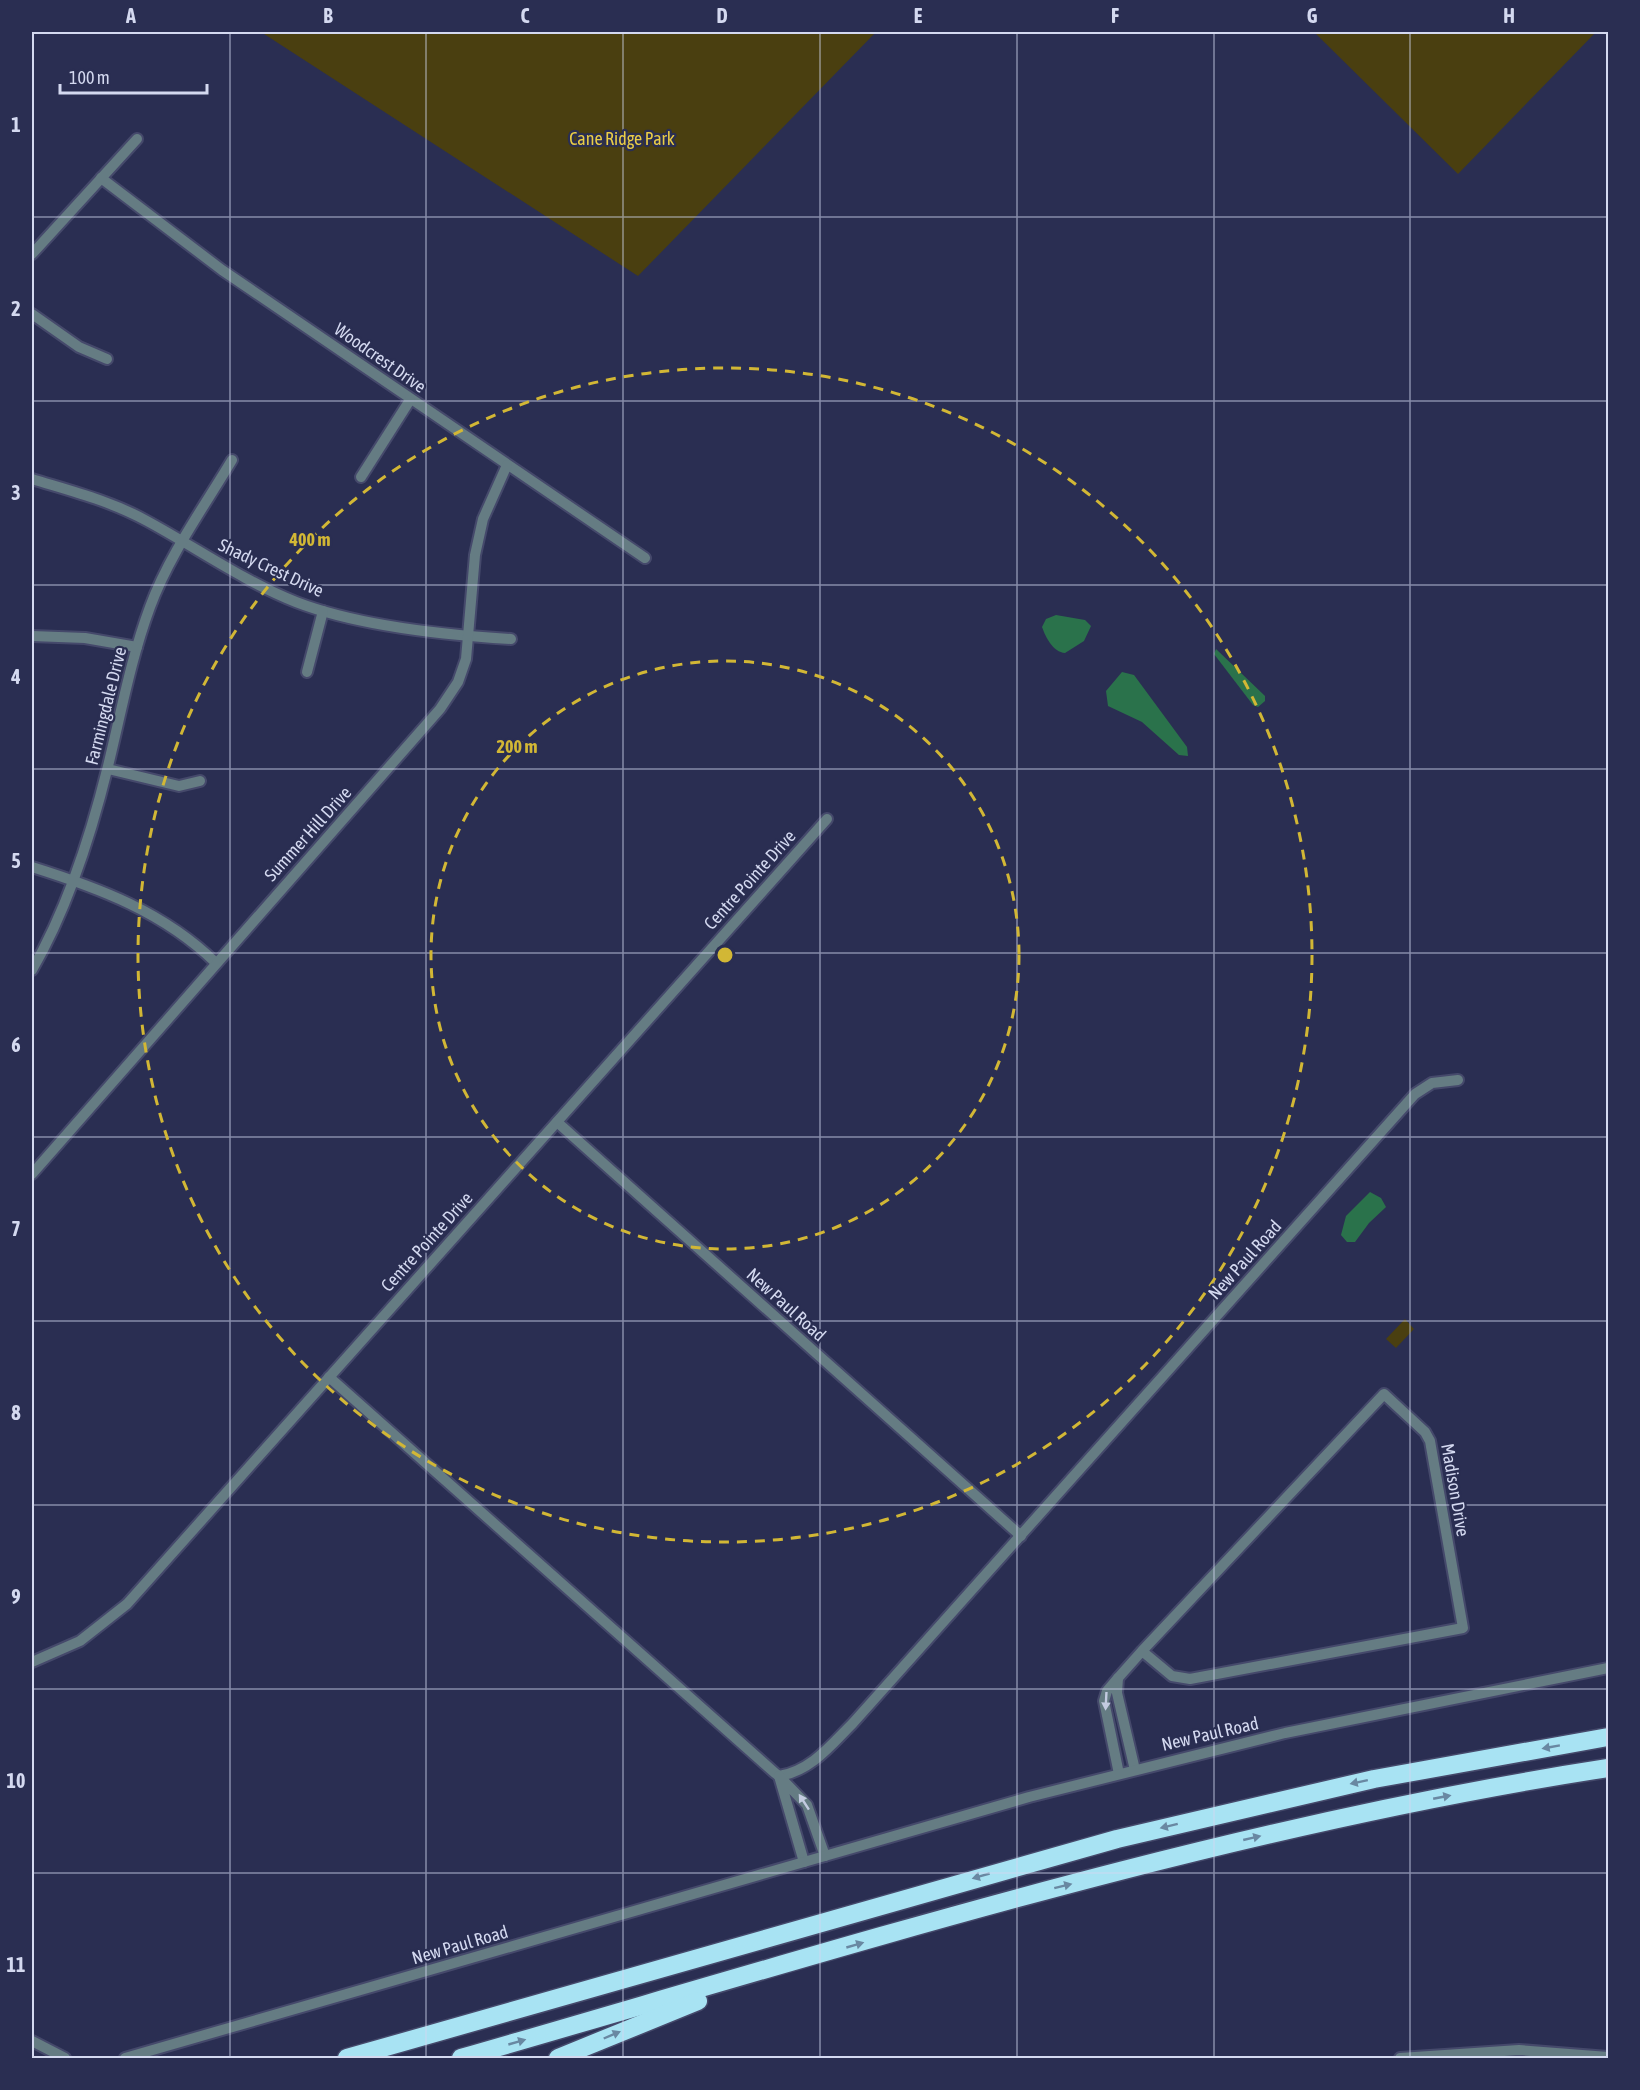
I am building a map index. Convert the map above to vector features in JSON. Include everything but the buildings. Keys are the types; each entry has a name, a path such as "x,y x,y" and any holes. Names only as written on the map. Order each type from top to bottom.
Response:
{"highway":[{"path":"347,2058 1117,1839 1374,1779 1608,1737"},
{"path":"461,2058 1036,1893 1207,1849 1386,1808 1608,1768"},
{"path":"558,2058 799,1961"}],"street":[{"path":"32,254 137,139"},
{"name":"Woodcrest Drive","path":"101,178 222,270 645,558"},
{"path":"32,314 71,343 107,359"},
{"path":"361,477 410,400"},
{"name":"Farmingdale Drive","path":"32,970 49,939 90,830 108,769 137,647 151,606 232,460"},
{"name":"Summer Hill Drive","path":"32,1174 440,709 458,682 470,637 475,555 483,519 507,465"},
{"name":"Shady Crest Drive","path":"32,479 113,505 147,520 267,589 323,611 470,637 512,639"},
{"path":"307,672 323,611"},
{"path":"32,636 85,638 137,647"},
{"path":"108,769 179,786 200,781"},
{"name":"Centre Pointe Drive","path":"32,1662 80,1641 116,1614 827,819"},
{"path":"32,867 72,879 165,921 192,940 216,963"},
{"name":"New Paul Road","path":"779,1776 806,1767 854,1723 1415,1094 1438,1082 1458,1080"},
{"name":"New Paul Road","path":"557,1122 1021,1536"},
{"path":"329,1377 779,1776 807,1805 825,1856"},
{"name":"Madison Drive","path":"1119,1774 1104,1697 1142,1651 1384,1394 1429,1437 1463,1628 1190,1679 1172,1676 1142,1651"},
{"name":"New Paul Road","path":"125,2058 1029,1797 1335,1723 1608,1668"},
{"path":"1118,1678 1117,1693 1135,1770"},
{"path":"1110,1732 1125,1728"},
{"path":"779,1776 804,1862"},
{"path":"32,2042 65,2058"},
{"path":"1400,2058 1519,2050 1608,2057"}],"green space":[{"name":"Cane Ridge Park","path":"261,32 876,32 638,276"},
{"path":"1314,32 1596,32 1458,174"},
{"path":"1405,1319 1414,1329 1396,1348 1386,1339"}],"shaded area":[{"path":"1056,615 1085,620 1091,626 1084,641 1065,653 1054,647 1042,627 1046,619"},
{"path":"1216,649 1265,696 1265,701 1258,707 1253,705 1214,654"},
{"path":"1122,672 1134,675 1187,747 1188,756 1179,755 1142,722 1108,706 1106,691"},
{"path":"1370,1192 1381,1198 1386,1207 1369,1223 1355,1242 1347,1242 1341,1235 1346,1216"}]}
